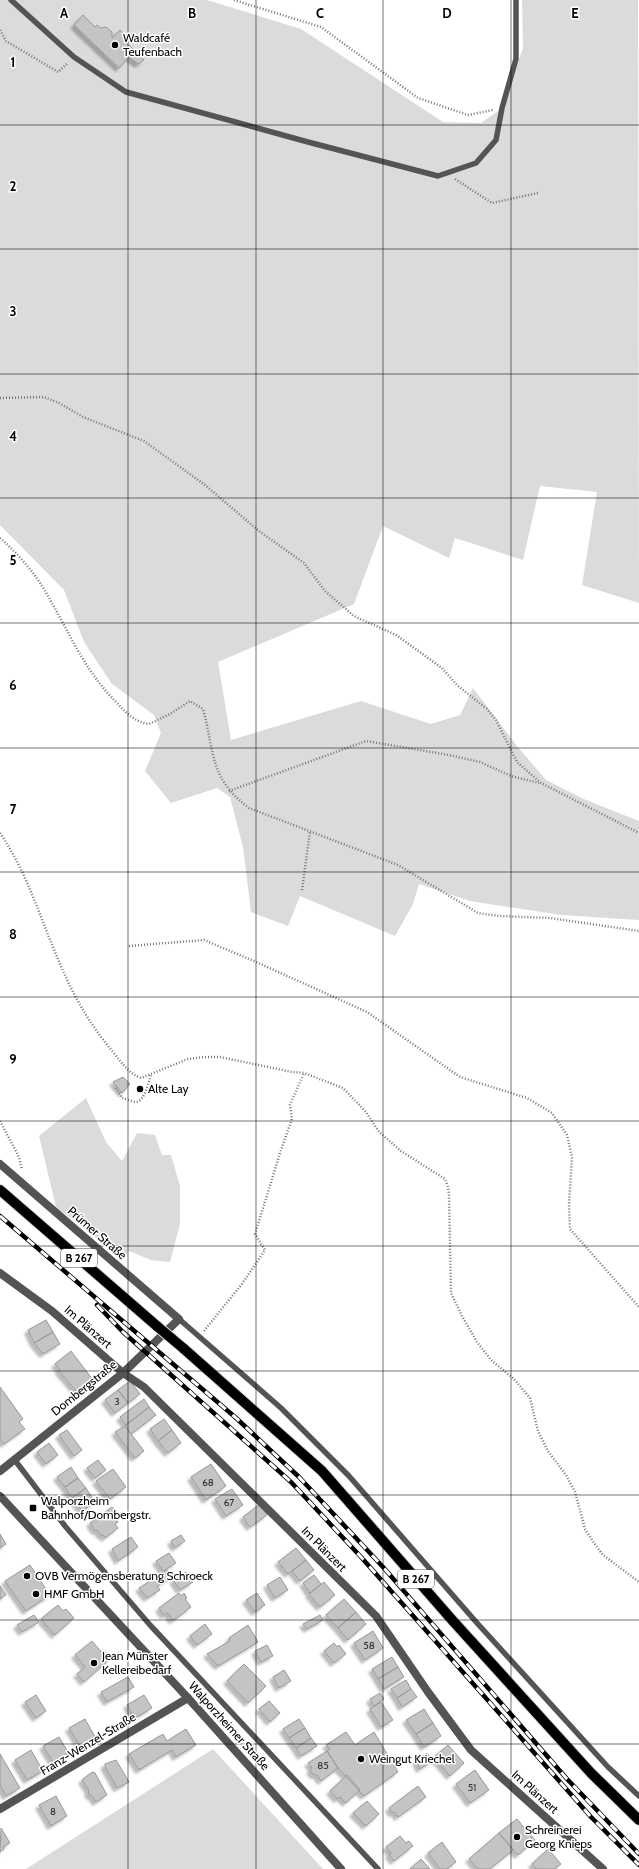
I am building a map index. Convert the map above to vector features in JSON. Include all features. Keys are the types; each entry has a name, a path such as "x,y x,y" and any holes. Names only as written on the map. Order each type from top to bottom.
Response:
{"main road":[{"name":"B 267","path":"0,1190 183,1348 322,1471 453,1621 591,1773 639,1820"}],"street":[{"name":"Prümer Straße","path":"0,1164 179,1319"},
{"name":"Im Plänzert","path":"0,1273 52,1311 123,1373 144,1387 376,1616 428,1692 471,1750 603,1869"},
{"name":"Dombergstraße","path":"0,1470 123,1373 179,1319"},
{"name":"Walporzheimer Straße","path":"0,1496 188,1698 341,1869"},
{"name":"Franz-Wenzel-Straße","path":"0,1809 188,1698"}],"lane":[{"path":"11,0 74,57 126,92 438,176 476,163 496,140 502,108 516,59 516,0"},
{"path":"179,1319 281,1408 349,1476 477,1622 608,1767 639,1796"},
{"path":"14,1459 65,1526 150,1625 378,1869"}],"path":[{"path":"234,0 321,27 418,98 468,115 502,108"},
{"path":"0,30 6,41 58,72 74,57"},
{"path":"446,173 492,203 538,193"},
{"path":"0,398 44,397 60,403 83,417 144,441 205,485 259,531 304,563 325,591 354,616 396,635 442,668 458,686 487,710 496,720 517,762 541,783"},
{"path":"0,538 10,547 42,585 81,658 101,688 135,720 149,724 170,714 190,701 203,709 210,733 215,764 229,791 249,808 398,865 478,913 499,916 550,918 639,931"},
{"path":"229,791 366,742 449,755 480,762 511,776 541,783 639,833"},
{"path":"302,890 310,831"},
{"path":"0,833 26,877 60,965 78,1002 102,1039 131,1074 141,1078 188,1059 205,1057 220,1058 304,1073 343,1088 366,1112 379,1132 401,1151 445,1179 449,1194 451,1293 462,1316 477,1342 491,1360 514,1379 530,1398 538,1431 548,1451 566,1475 575,1492 585,1529 592,1540 603,1555 639,1582"},
{"path":"129,946 204,940 254,960 367,1012 460,1077 527,1098 552,1113 567,1135 572,1157 569,1205 570,1229 639,1307"},
{"path":"199,1337 242,1284 265,1250 255,1234 292,1119 290,1105 304,1073"},
{"path":"116,1088 122,1098 137,1102 140,1101 146,1090 151,1074"},
{"path":"0,1121 19,1157 25,1185"}],"shaded area":[{"path":"0,0 207,0 301,29 443,122 481,123 502,108 523,48 522,0 638,0 639,603 582,585 597,492 540,486 523,560 455,538 449,558 383,526 354,604 218,662 231,740 361,701 431,724 460,715 473,688 517,746 546,780 586,800 639,821 639,920 561,915 470,901 419,884 413,904 395,936 300,896 288,926 251,912 243,847 230,797 217,788 171,803 145,771 161,733 154,715 112,684 84,642 64,590 0,525"},
{"path":"86,1098 106,1142 122,1161 137,1133 155,1135 162,1155 171,1155 180,1186 180,1224 170,1262 151,1260 129,1251 124,1259 56,1207 39,1136"},
{"path":"213,1749 323,1869 26,1869"}],"building":[{"path":"83,15 95,27 97,25 101,28 106,27 112,32 112,38 120,30 130,40 127,43 144,60 138,64 129,57 119,68 74,25"},
{"path":"123,1077 130,1084 122,1093 113,1082"},
{"path":"46,1320 53,1332 34,1343 28,1330"},
{"path":"53,1332 60,1344 43,1354 34,1343"},
{"path":"71,1351 93,1380 77,1392 55,1364"},
{"path":"130,1381 140,1394 128,1403 118,1390"},
{"path":"0,1387 23,1419 19,1422 25,1429 4,1444 0,1438"},
{"path":"118,1390 128,1403 115,1413 105,1400"},
{"path":"144,1399 149,1407 126,1425 120,1417"},
{"path":"149,1407 156,1415 131,1434 125,1426"},
{"path":"164,1419 172,1430 158,1441 150,1429"},
{"path":"125,1426 144,1451 135,1458 115,1432"},
{"path":"67,1430 82,1450 74,1456 59,1435"},
{"path":"172,1430 181,1443 168,1453 158,1441"},
{"path":"49,1443 58,1455 46,1464 37,1452"},
{"path":"98,1460 106,1470 95,1478 87,1468"},
{"path":"211,1464 226,1486 206,1500 191,1477"},
{"path":"71,1467 78,1478 65,1487 57,1477"},
{"path":"113,1469 126,1487 110,1499 96,1481"},
{"path":"78,1478 86,1488 72,1498 65,1487"},
{"path":"86,1488 95,1502 82,1511 72,1498"},
{"path":"232,1489 243,1505 226,1516 215,1499"},
{"path":"260,1504 267,1515 250,1527 243,1517"},
{"path":"112,1507 118,1514 114,1517 118,1522 115,1524 118,1528 105,1538 97,1530 95,1531 90,1523"},
{"path":"0,1534 6,1544 0,1548"},
{"path":"181,1535 185,1541 175,1548 171,1541"},
{"path":"131,1537 138,1547 118,1561 112,1549"},
{"path":"296,1548 306,1560 288,1574 278,1562"},
{"path":"169,1553 176,1563 163,1571 156,1561"},
{"path":"306,1560 314,1570 300,1581 292,1571"},
{"path":"30,1565 50,1595 26,1611 5,1581"},
{"path":"167,1570 172,1577 157,1586 160,1590 147,1598 139,1588"},
{"path":"186,1572 193,1582 180,1590 173,1580"},
{"path":"314,1575 321,1584 310,1593 303,1583"},
{"path":"280,1577 288,1590 275,1598 267,1585"},
{"path":"324,1582 335,1595 320,1607 309,1594"},
{"path":"0,1586 6,1595 0,1599"},
{"path":"179,1593 181,1596 184,1593 187,1598 185,1599 191,1607 172,1620 168,1613 164,1615 159,1608"},
{"path":"257,1593 265,1605 255,1612 246,1600"},
{"path":"344,1599 356,1612 338,1628 326,1615"},
{"path":"58,1605 63,1611 66,1609 74,1618 55,1635 41,1619"},
{"path":"356,1612 366,1624 348,1640 338,1628"},
{"path":"34,1615 39,1622 22,1632 17,1625"},
{"path":"320,1615 323,1620 307,1629 303,1624"},
{"path":"205,1624 212,1634 197,1645 190,1636"},
{"path":"248,1625 258,1642 218,1666 207,1654 230,1641 229,1638"},
{"path":"373,1631 383,1648 365,1660 354,1643"},
{"name":"Jean Münster Kellereibedarf","path":"92,1641 103,1654 105,1652 110,1659 84,1682 77,1674 85,1667 75,1655"},
{"path":"334,1643 337,1647 339,1645 346,1654 334,1663 324,1651"},
{"path":"267,1645 273,1656 261,1662 255,1651"},
{"path":"392,1657 398,1667 378,1679 372,1669"},
{"path":"244,1664 266,1686 248,1703 227,1681"},
{"path":"398,1667 404,1677 384,1689 378,1679"},
{"path":"284,1670 291,1681 279,1688 273,1677"},
{"path":"128,1677 134,1687 107,1702 101,1692"},
{"path":"406,1680 411,1689 397,1698 391,1689"},
{"path":"411,1689 417,1697 402,1707 397,1698"},
{"path":"380,1693 384,1699 374,1706 370,1699"},
{"path":"36,1695 46,1711 36,1718 25,1702"},
{"path":"144,1695 152,1708 133,1719 130,1714 132,1713 127,1705"},
{"path":"269,1701 280,1713 270,1722 259,1709"},
{"path":"381,1702 393,1720 381,1727 370,1709"},
{"path":"424,1709 433,1723 416,1734 406,1720"},
{"path":"85,1719 95,1737 80,1746 69,1728"},
{"path":"299,1719 305,1728 289,1738 283,1729"},
{"path":"433,1723 441,1736 424,1747 416,1734"},
{"path":"305,1728 311,1738 296,1748 289,1738"},
{"path":"186,1729 196,1745 176,1757 172,1750 139,1770 129,1754 163,1734 167,1741"},
{"name":"Weingut Kriechel","path":"346,1732 355,1745 374,1732 398,1772 364,1796 338,1768 327,1751 330,1749 326,1745"},
{"path":"59,1737 68,1752 66,1753 67,1757 54,1764 43,1746"},
{"path":"311,1738 317,1746 301,1756 296,1748"},
{"path":"448,1745 464,1763 450,1776 434,1757"},
{"path":"31,1750 43,1771 27,1780 15,1760"},
{"path":"327,1751 338,1768 321,1781 317,1775 314,1775 310,1771 312,1768 308,1763"},
{"path":"427,1753 432,1761 420,1769 416,1761"},
{"path":"0,1754 20,1788 6,1796 0,1785"},
{"path":"116,1760 129,1782 117,1788 105,1767 105,1764"},
{"path":"475,1770 489,1790 470,1803 456,1784"},
{"path":"92,1772 95,1773 107,1795 96,1802 92,1796 89,1795 88,1789 82,1780"},
{"path":"347,1775 360,1790 346,1803 340,1797 337,1799 330,1791"},
{"path":"418,1786 426,1797 398,1817 394,1812 392,1813 389,1808"},
{"path":"56,1796 67,1816 51,1826 39,1805"},
{"path":"367,1801 379,1814 366,1826 353,1813"},
{"name":"Schreinerei Georg Knieps","path":"517,1819 535,1840 518,1855 499,1833"},
{"path":"1,1828 10,1843 3,1847 4,1849 0,1852"},
{"path":"499,1833 513,1850 490,1869 478,1869 469,1859"},
{"path":"400,1836 406,1843 409,1841 413,1846 394,1861 389,1855 391,1853 386,1847"},
{"path":"442,1842 456,1862 447,1869 440,1869 428,1853"},
{"path":"548,1849 561,1864 555,1869 536,1869 532,1864"},
{"path":"421,1859 430,1869 410,1869"}],"railway":[{"path":"0,1216 235,1417 299,1477 383,1567 567,1779 639,1854"},
{"path":"97,1305 123,1332 291,1482 361,1557 591,1817 639,1865"}],"place":[{"name":"Waldcafé Teufenbach","path":"115,45"},
{"name":"Alte Lay","path":"140,1089"},
{"name":"Walporzheim Bahnhof/Dombergstr.","path":"33,1508"},
{"name":"OVB Vermögensberatung Schroeck","path":"27,1576"},
{"name":"HMF GmbH","path":"36,1594"},
{"name":"Jean Münster Kellereibedarf","path":"94,1663"},
{"name":"Weingut Kriechel","path":"361,1759"},
{"name":"Schreinerei Georg Knieps","path":"517,1837"}]}
